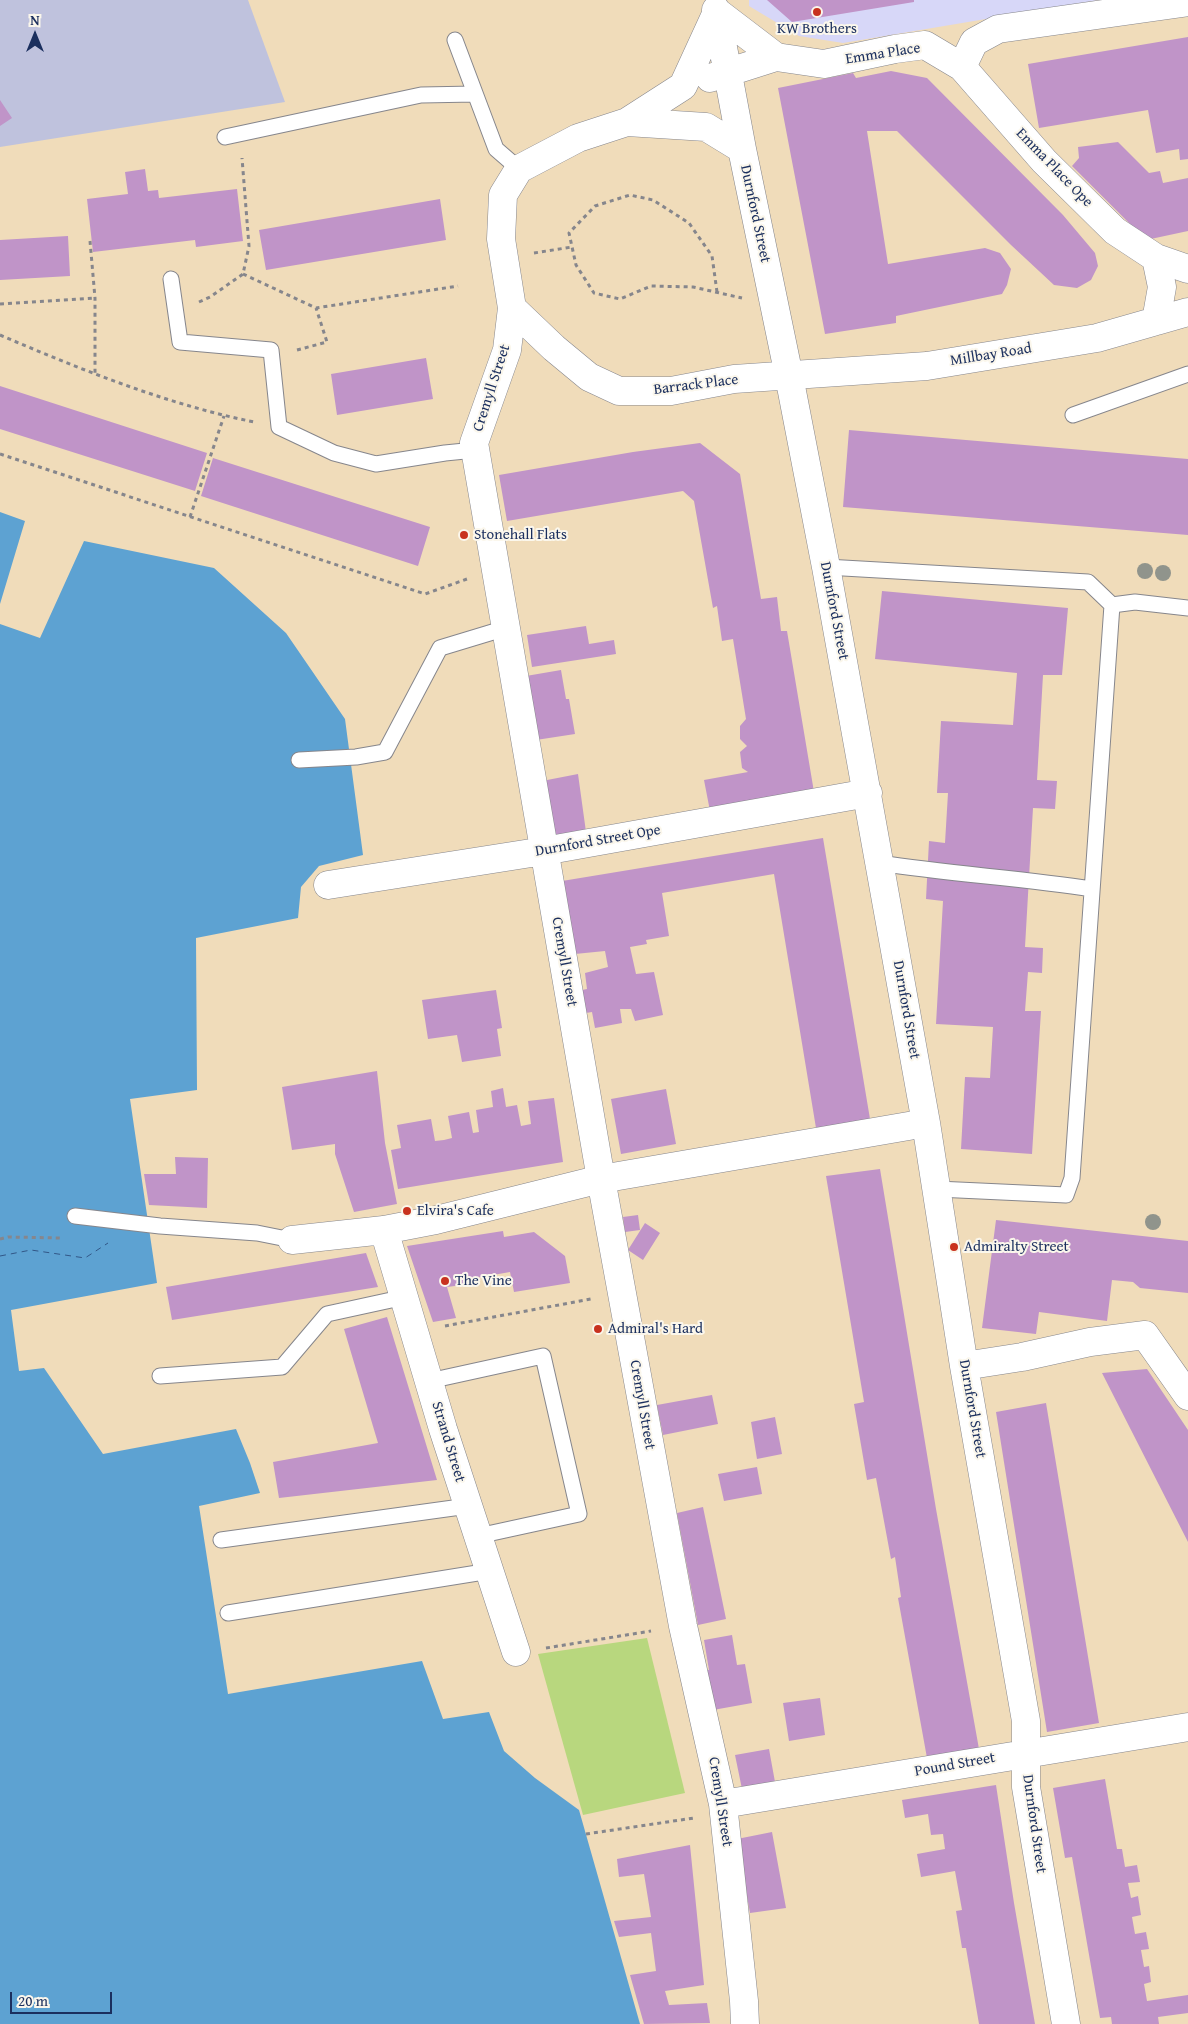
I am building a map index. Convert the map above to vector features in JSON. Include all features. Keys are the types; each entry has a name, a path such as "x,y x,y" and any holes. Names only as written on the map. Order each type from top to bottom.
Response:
{"street":[{"path":"962,67 974,42 998,29 1188,2"},
{"path":"682,86 716,6"},
{"name":"Emma Place","path":"716,6 776,57 824,64 895,49 925,46 962,67"},
{"name":"Durnford Street","path":"716,6 727,73 826,567 926,1123 964,1366 1026,1721 1026,1787 1066,2024"},
{"path":"520,169 578,138 627,122 682,86 776,57"},
{"name":"Emma Place Ope","path":"962,67 1044,161 1115,231 1156,258 1188,269"},
{"path":"627,122 706,127 742,149"},
{"name":"Cremyll Street","path":"520,169 504,195 500,238 512,308 508,350 474,443 601,1179 682,1626 724,1808 745,2024"},
{"path":"1156,258 1162,287 1156,321"},
{"name":"Barrack Place","path":"512,308 554,348 589,377 619,391 671,391 734,379 789,376"},
{"name":"Millbay Road","path":"789,376 927,366 1096,338 1188,312"},
{"name":"Durnford Street Ope","path":"328,885 544,851 868,793"},
{"path":"292,1240 384,1230 436,1220 601,1179 926,1123"},
{"name":"Strand Street","path":"384,1230 468,1506 516,1652"},
{"path":"964,1366 1022,1357 1090,1342 1145,1335 1188,1396"},
{"name":"Pound Street","path":"724,1808 1026,1753 1188,1727"}],"lane":[{"path":"455,40 496,149 520,169"},
{"path":"224,138 421,95 475,94"},
{"path":"171,279 180,342 271,350 279,427 334,453 376,464 475,450"},
{"path":"1073,415 1188,374"},
{"path":"826,567 1088,582 1112,605"},
{"path":"1112,605 1135,602 1188,608"},
{"path":"937,1189 1066,1195 1072,1178 1112,605"},
{"path":"299,760 356,757 385,752 440,648 506,628"},
{"path":"880,863 1092,889"},
{"path":"75,1216 160,1226 257,1233 292,1240"},
{"path":"160,1376 282,1367 327,1314 405,1297"},
{"path":"429,1381 543,1356 579,1514 478,1536"},
{"path":"221,1540 468,1506"},
{"path":"228,1612 490,1571"}],"path":[{"path":"176,313 210,297 243,274 248,246 243,180"},
{"path":"717,292 712,256 689,223 653,200 630,195 595,206 569,233 576,265 594,293 620,299 651,286 693,287 745,299"},
{"path":"90,241 95,298 95,375"},
{"path":"504,258 572,247"},
{"path":"243,274 316,308 458,286"},
{"path":"0,304 95,298"},
{"path":"272,357 327,342 316,308"},
{"path":"0,335 95,375 224,416 281,428"},
{"path":"190,517 224,416"},
{"path":"0,454 425,594 496,568"},
{"path":"0,1239 8,1237 64,1238"},
{"path":"415,1332 622,1292"},
{"path":"516,1652 682,1626"},
{"path":"586,1834 724,1808"}],"shaded area":[{"path":"0,0 248,0 285,102 0,147"},
{"path":"749,0 1099,0 843,43 799,36 749,6"}],"green space":[{"path":"647,1638 685,1793 583,1815 538,1654"}],"water":[{"path":"0,512 25,521 0,604"},
{"path":"84,541 214,568 286,633 345,719 363,855 319,866 301,887 298,918 196,938 197,1090 130,1099 157,1283 11,1310 19,1371 44,1368 103,1454 236,1429 260,1493 199,1506 228,1694 422,1661 443,1719 489,1712 504,1751 535,1778 579,1810 640,2024 0,2024 0,624 40,638"}],"building":[{"name":"KW Brothers","path":"767,0 914,0 914,2 792,22"},
{"path":"1188,37 1188,159 1180,160 1179,149 1156,153 1148,110 1039,128 1028,64"},
{"path":"891,71 927,78 1063,215 1095,253 1098,266 1091,280 1077,288 1054,285 1011,245 897,131 867,131 888,264 985,248 1000,253 1011,269 1007,285 1002,294 896,316 896,323 825,334 778,88 853,73 856,78"},
{"path":"0,100 12,118 0,126"},
{"path":"1118,142 1149,173 1160,171 1163,183 1188,178 1188,231 1146,240 1072,166 1079,158 1078,147"},
{"path":"145,169 148,191 158,190 159,198 237,189 243,241 196,247 195,240 93,252 87,199 128,194 125,172"},
{"path":"440,199 446,240 266,270 259,230"},
{"path":"68,236 70,276 0,280 0,240"},
{"path":"426,358 433,399 337,415 331,374"},
{"path":"0,386 207,453 195,491 0,429"},
{"path":"849,430 1188,459 1188,535 843,507"},
{"path":"700,443 740,474 761,599 777,597 781,631 787,631 814,792 710,811 704,780 748,772 742,768 740,752 747,746 740,739 740,726 746,719 733,639 722,641 717,606 713,608 694,501 683,491 507,521 499,475 633,452"},
{"path":"213,458 430,527 418,566 201,496"},
{"path":"882,591 1068,608 1062,675 1043,675 1037,780 1057,781 1055,809 1033,808 1025,947 1043,948 1042,973 1028,972 1025,1011 1041,1011 1032,1154 961,1149 965,1077 990,1078 993,1027 936,1024 943,901 926,899 929,841 945,843 948,793 937,793 941,721 1013,725 1017,673 875,659"},
{"path":"586,626 589,644 614,640 616,654 532,667 527,635"},
{"path":"561,670 566,699 569,699 575,734 536,740 526,676"},
{"path":"578,774 586,832 552,838 542,781"},
{"path":"823,838 870,1119 816,1128 774,874 662,893 669,936 646,940 647,944 630,947 636,974 654,972 663,1015 635,1021 631,1009 620,1009 622,1023 595,1028 592,1012 586,1013 582,990 587,989 585,973 608,967 605,951 575,954 562,881"},
{"path":"496,990 502,1028 497,1029 501,1056 462,1062 457,1035 428,1039 422,1000"},
{"path":"377,1071 385,1143 397,1204 354,1212 335,1154 335,1144 292,1150 282,1087"},
{"path":"503,1088 506,1107 517,1105 521,1126 531,1124 528,1101 554,1098 563,1162 398,1189 391,1150 401,1148 397,1125 431,1119 435,1141 444,1140 452,1138 448,1116 469,1112 473,1133 479,1132 476,1110 493,1107 491,1091"},
{"path":"666,1089 676,1144 621,1154 611,1099"},
{"path":"175,1157 208,1158 207,1208 149,1205 144,1174 176,1174"},
{"path":"880,1169 936,1509 979,1749 927,1758 898,1598 901,1597 895,1557 891,1559 876,1478 867,1480 854,1404 864,1402 826,1176"},
{"path":"638,1215 640,1230 625,1232 623,1217"},
{"path":"996,1220 1188,1241 1188,1293 1140,1288 1133,1282 1112,1280 1107,1321 1039,1312 1036,1334 982,1328"},
{"path":"645,1223 660,1233 643,1260 628,1250"},
{"path":"503,1231 504,1237 534,1232 565,1256 570,1283 514,1292 510,1272 470,1279 470,1284 447,1287 456,1318 433,1322 407,1246"},
{"path":"366,1253 378,1287 172,1320 166,1287"},
{"path":"387,1317 437,1480 279,1498 273,1462 378,1443 344,1329"},
{"path":"1147,1369 1188,1430 1188,1542 1102,1373"},
{"path":"712,1395 718,1424 663,1435 657,1405"},
{"path":"1046,1403 1099,1723 1047,1732 996,1412"},
{"path":"775,1417 782,1454 757,1459 751,1422"},
{"path":"757,1467 762,1494 724,1501 718,1474"},
{"path":"703,1507 726,1619 698,1625 677,1513"},
{"path":"732,1635 737,1665 745,1664 752,1703 713,1710 706,1670 709,1670 704,1640"},
{"path":"820,1698 825,1735 789,1741 783,1703"},
{"path":"769,1749 775,1782 742,1789 735,1755"},
{"path":"1105,1779 1117,1849 1122,1849 1125,1867 1137,1865 1140,1882 1128,1883 1131,1898 1138,1896 1141,1915 1132,1917 1135,1934 1146,1932 1149,1949 1141,1950 1144,1967 1149,1966 1151,1982 1144,1984 1147,2001 1188,1995 1188,2013 1158,2017 1159,2024 1112,2024 1111,2017 1100,2018 1072,1857 1065,1858 1053,1788"},
{"path":"996,1785 1035,2024 979,2024 966,1948 962,1948 956,1911 962,1910 955,1871 921,1877 917,1854 945,1849 943,1834 931,1835 928,1814 905,1818 902,1800"},
{"path":"772,1832 786,1908 750,1913 737,1839"},
{"path":"690,1845 704,1985 665,1991 669,2005 707,2003 710,2023 644,2024 630,1975 656,1971 651,1933 619,1937 614,1921 651,1917 644,1874 619,1877 617,1859"}],"ferry route":[{"path":"0,1256 31,1250 85,1258 108,1243"}],"place":[{"name":"KW Brothers","path":"817,12"},
{"name":"Stonehall Flats","path":"464,535"},
{"name":"Elvira's Cafe","path":"407,1211"},
{"name":"Admiralty Street","path":"954,1247"},
{"name":"The Vine","path":"445,1281"},
{"name":"Admiral's Hard","path":"598,1329"}]}
